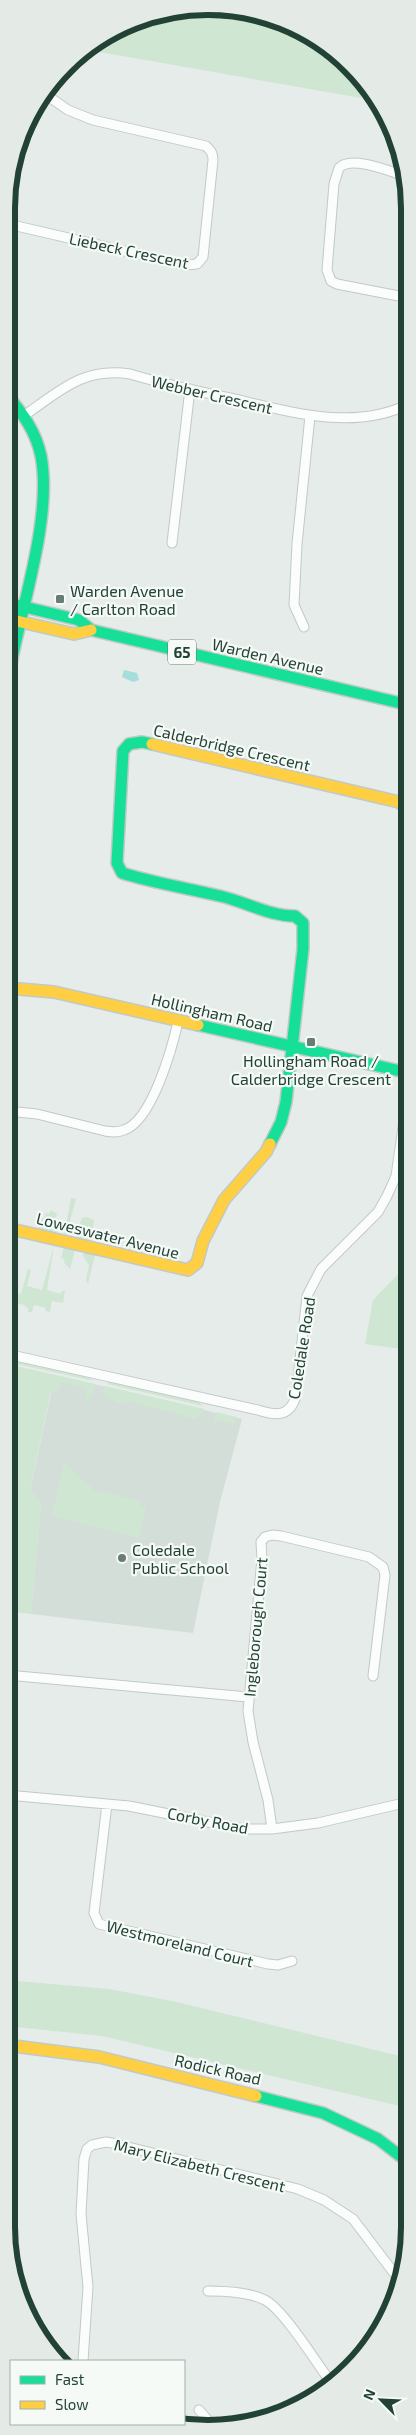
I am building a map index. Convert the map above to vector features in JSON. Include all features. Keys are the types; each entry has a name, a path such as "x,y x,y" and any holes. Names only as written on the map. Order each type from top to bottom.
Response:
{"street":[{"name":"Liebeck Crescent","path":"15,226 185,264 197,264 203,257 213,160 213,154 206,146 93,120 68,110 50,98"},
{"path":"398,174 358,162 347,163 339,168 334,184 327,270 331,281 337,284 401,296"},
{"name":"Webber Crescent","path":"25,414 82,378 92,374 120,373 310,416 336,418 362,416 401,408"},
{"path":"172,543 190,389"},
{"path":"15,403 25,414 38,446 45,486 37,543 23,606 15,617"},
{"path":"304,627 294,605 297,544 310,416"},
{"name":"Warden Avenue","path":"15,604 78,620 91,630 401,702"},
{"name":"Warden Avenue","path":"15,620 74,634 91,630"},
{"name":"Calderbridge Crescent","path":"291,1047 303,949 303,923 294,916 282,916 222,896 150,882 122,874 117,863 123,752 130,744 142,742 401,804"},
{"name":"Hollingham Road","path":"15,989 54,992 178,1022 401,1071"},
{"path":"15,1111 38,1114 105,1131 116,1132 126,1130 136,1122 156,1092 178,1022"},
{"name":"Loweswater Avenue","path":"15,1230 164,1264 183,1271 193,1268 197,1263 203,1241 224,1200 266,1152 277,1131 286,1102 291,1047"},
{"name":"Coledale Road","path":"15,1356 258,1410 272,1415 289,1411 296,1396 307,1296 321,1269 378,1212 396,1176 401,1141"},
{"name":"Ingleborough Court","path":"272,1829 268,1800 250,1726 248,1698 262,1559 261,1542 265,1537 272,1535 369,1557 383,1567 385,1575 374,1676"},
{"path":"15,1676 248,1698"},
{"name":"Corby Road","path":"15,1796 152,1809 243,1829 272,1829 318,1823 401,1804"},
{"name":"Westmoreland Court","path":"106,1804 94,1913 99,1924 268,1964 278,1965 292,1961"},
{"name":"Rodick Road","path":"15,2047 99,2057 315,2110 363,2130 401,2157"},
{"name":"Mary Elizabeth Crescent","path":"83,2360 88,2287 81,2214 84,2158 92,2144 112,2143 298,2189 324,2200 353,2219 395,2274"},
{"path":"208,2291 233,2292 265,2300 282,2317 328,2378"},
{"path":"199,2410 208,2420"}],"shaded area":[{"name":"Coledale Public School","path":"55,1375 242,1419 220,1502 193,1633 31,1614 41,1502 30,1491"}],"green space":[{"path":"195,15 221,15 246,19 282,30 315,48 335,63 353,81 362,92 361,98 97,50 123,35 146,25 170,19"},
{"path":"71,1198 76,1199 66,1235 64,1235"},
{"path":"51,1210 57,1214 55,1219 58,1225 56,1234 38,1229 41,1217 44,1218 46,1213 49,1214"},
{"path":"86,1217 94,1220 91,1241 75,1237 82,1218"},
{"path":"54,1245 47,1290 61,1294 62,1291 65,1291 63,1303 52,1301 50,1312 45,1311 46,1308 34,1305 32,1312 28,1312 28,1308 25,1305 15,1303 15,1293 21,1294 28,1269 31,1270 27,1286 42,1290"},
{"path":"64,1247 75,1250 70,1269 65,1264 64,1259 61,1258"},
{"path":"84,1252 95,1255 88,1284 86,1280 89,1265 83,1256"},
{"path":"401,1271 401,1349 365,1344 373,1300"},
{"path":"15,1359 86,1376 94,1381 15,1364"},
{"path":"15,1366 95,1384 93,1396 88,1399 85,1399 87,1389 61,1383 58,1391 51,1391 30,1490 41,1502 31,1614 15,1612"},
{"path":"110,1381 198,1401 203,1406 107,1384"},
{"path":"105,1386 204,1409 203,1413 195,1419 131,1402 120,1404 105,1396 103,1392"},
{"path":"216,1412 236,1417 234,1424 216,1420 215,1426 213,1422"},
{"path":"64,1463 98,1493 101,1491 140,1501 139,1506 146,1508 139,1538 52,1516"},
{"path":"15,1981 109,1989 177,2002 401,2056 401,2106 102,2036 15,2027"}],"water":[{"path":"124,670 137,673 139,680 133,682 122,677"}],"traffic: fast":[{"path":"15,405 24,417 39,447 43,481 39,537 15,644"},
{"path":"15,605 79,620 91,630 401,703"},
{"path":"152,744 142,742 129,744 123,751 117,863 122,873 158,883 220,896 276,914 295,916 303,923 303,949 286,1102 281,1122 270,1144"},
{"path":"198,1025 401,1071"},
{"path":"256,2096 323,2113 378,2139 401,2157"}],"traffic: slow":[{"path":"15,621 74,634 91,630"},
{"path":"152,744 401,804"},
{"path":"15,989 54,992 198,1025"},
{"path":"15,1230 188,1270 197,1263 203,1241 224,1200 266,1152 270,1144"},
{"path":"15,2046 99,2057 256,2096"}],"place":[{"name":"Warden Avenue / Carlton Road","path":"60,599"},
{"name":"Hollingham Road / Calderbridge Crescent","path":"311,1042"},
{"name":"Coledale Public School","path":"122,1558"}]}
